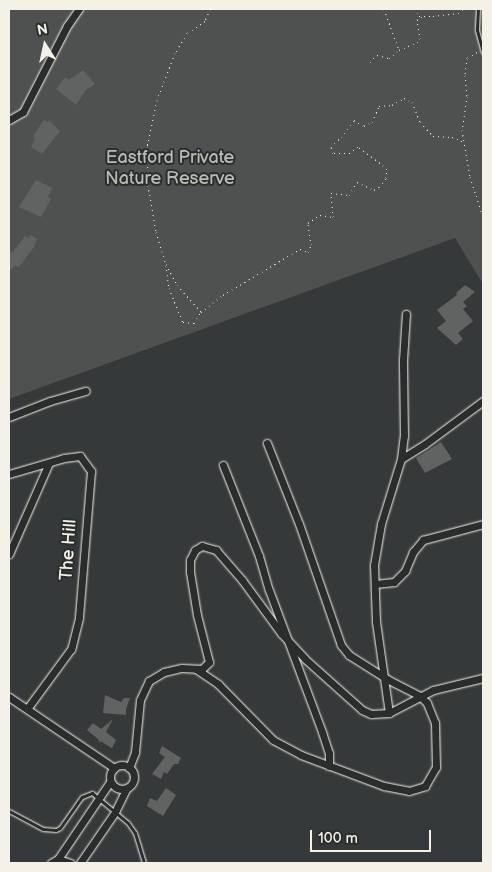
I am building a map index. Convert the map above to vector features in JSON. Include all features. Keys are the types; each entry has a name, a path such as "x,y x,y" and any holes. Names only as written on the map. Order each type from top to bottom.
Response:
{"street":[{"path":"9,120 23,112 67,26 79,9"},
{"path":"388,712 376,622 374,565 381,524 401,460 404,436 403,360 406,314"},
{"path":"9,417 50,401 86,391"},
{"path":"401,460 426,444 483,401"},
{"path":"196,669 218,684 274,740 301,755 392,788 408,791 425,786 436,767 435,723 426,703 420,696 384,677 349,655 341,645 299,524 266,443"},
{"name":"The Hill","path":"9,474 17,470 64,458 80,456 91,471 78,618 71,649 27,709"},
{"path":"9,554 49,463"},
{"path":"223,465 291,644 329,753 329,766"},
{"path":"375,584 394,582 405,571 413,552 422,540 483,524"},
{"path":"129,768 136,745 140,700 149,681 172,669 196,669 208,666 209,662 197,615 190,572 190,560 194,550 202,546 216,550 242,580 291,644 362,710 376,715 388,712 433,690 483,678"},
{"path":"9,697 114,768"},
{"path":"51,863 58,860 110,782 110,775 114,768 123,765 129,768 134,779 126,789 115,812 80,863"},
{"path":"110,782 115,788 126,789"},
{"path":"58,860 70,863"}],"lane":[{"path":"478,9 477,30 482,50"},
{"path":"9,811 43,829 56,830 85,794 92,793 128,824 135,833 144,863"}],"path":[{"path":"210,9 205,22 187,33 175,53 157,100 147,147 150,194 156,232 166,264 169,288 183,322 194,323 201,312 223,295 300,249 308,252 311,245 308,223 320,215 333,217 331,193 349,195 357,182 374,190 379,187 386,178 387,169 380,163 358,147 350,152 333,153 331,147 341,138 354,120 364,126 372,122 379,106 392,105 404,98 412,102 420,122 433,136 452,137 464,142"},
{"path":"384,9 399,50"},
{"path":"414,9 419,16 458,13 463,9"},
{"path":"370,62 377,55 389,58 399,50 420,39 417,20 424,16"},
{"path":"482,50 467,58 465,75 466,96 462,130 470,177 483,217"},
{"path":"166,264 177,285 201,312"}],"green space":[{"name":"Eastford Private Nature Reserve","path":"9,9 483,9 483,284 455,238 9,399"}],"building":[{"path":"83,70 95,84 86,90 76,105 56,89 65,77 69,80"},
{"path":"44,120 48,122 49,120 60,131 42,154 31,147 35,138 33,136"},
{"path":"36,180 52,188 48,197 51,199 41,217 19,207"},
{"path":"31,235 37,239 34,247 19,267 15,266 9,271 9,249 12,253 25,236 28,238"},
{"path":"465,285 475,292 463,302 467,306 463,309 473,321 458,333 463,339 456,345 437,328 446,321 437,310 457,295 456,293"},
{"path":"441,442 452,459 425,473 416,458"},
{"path":"105,695 121,702 124,698 130,698 126,715 103,713"},
{"path":"113,719 106,732 116,740 112,748 100,741 99,744 99,740 87,730 93,723 101,729"},
{"path":"162,746 181,758 178,764 174,764 167,774 164,772 161,779 152,774 165,757 159,753"},
{"path":"166,788 176,795 163,816 147,806 150,798 157,801"}]}
